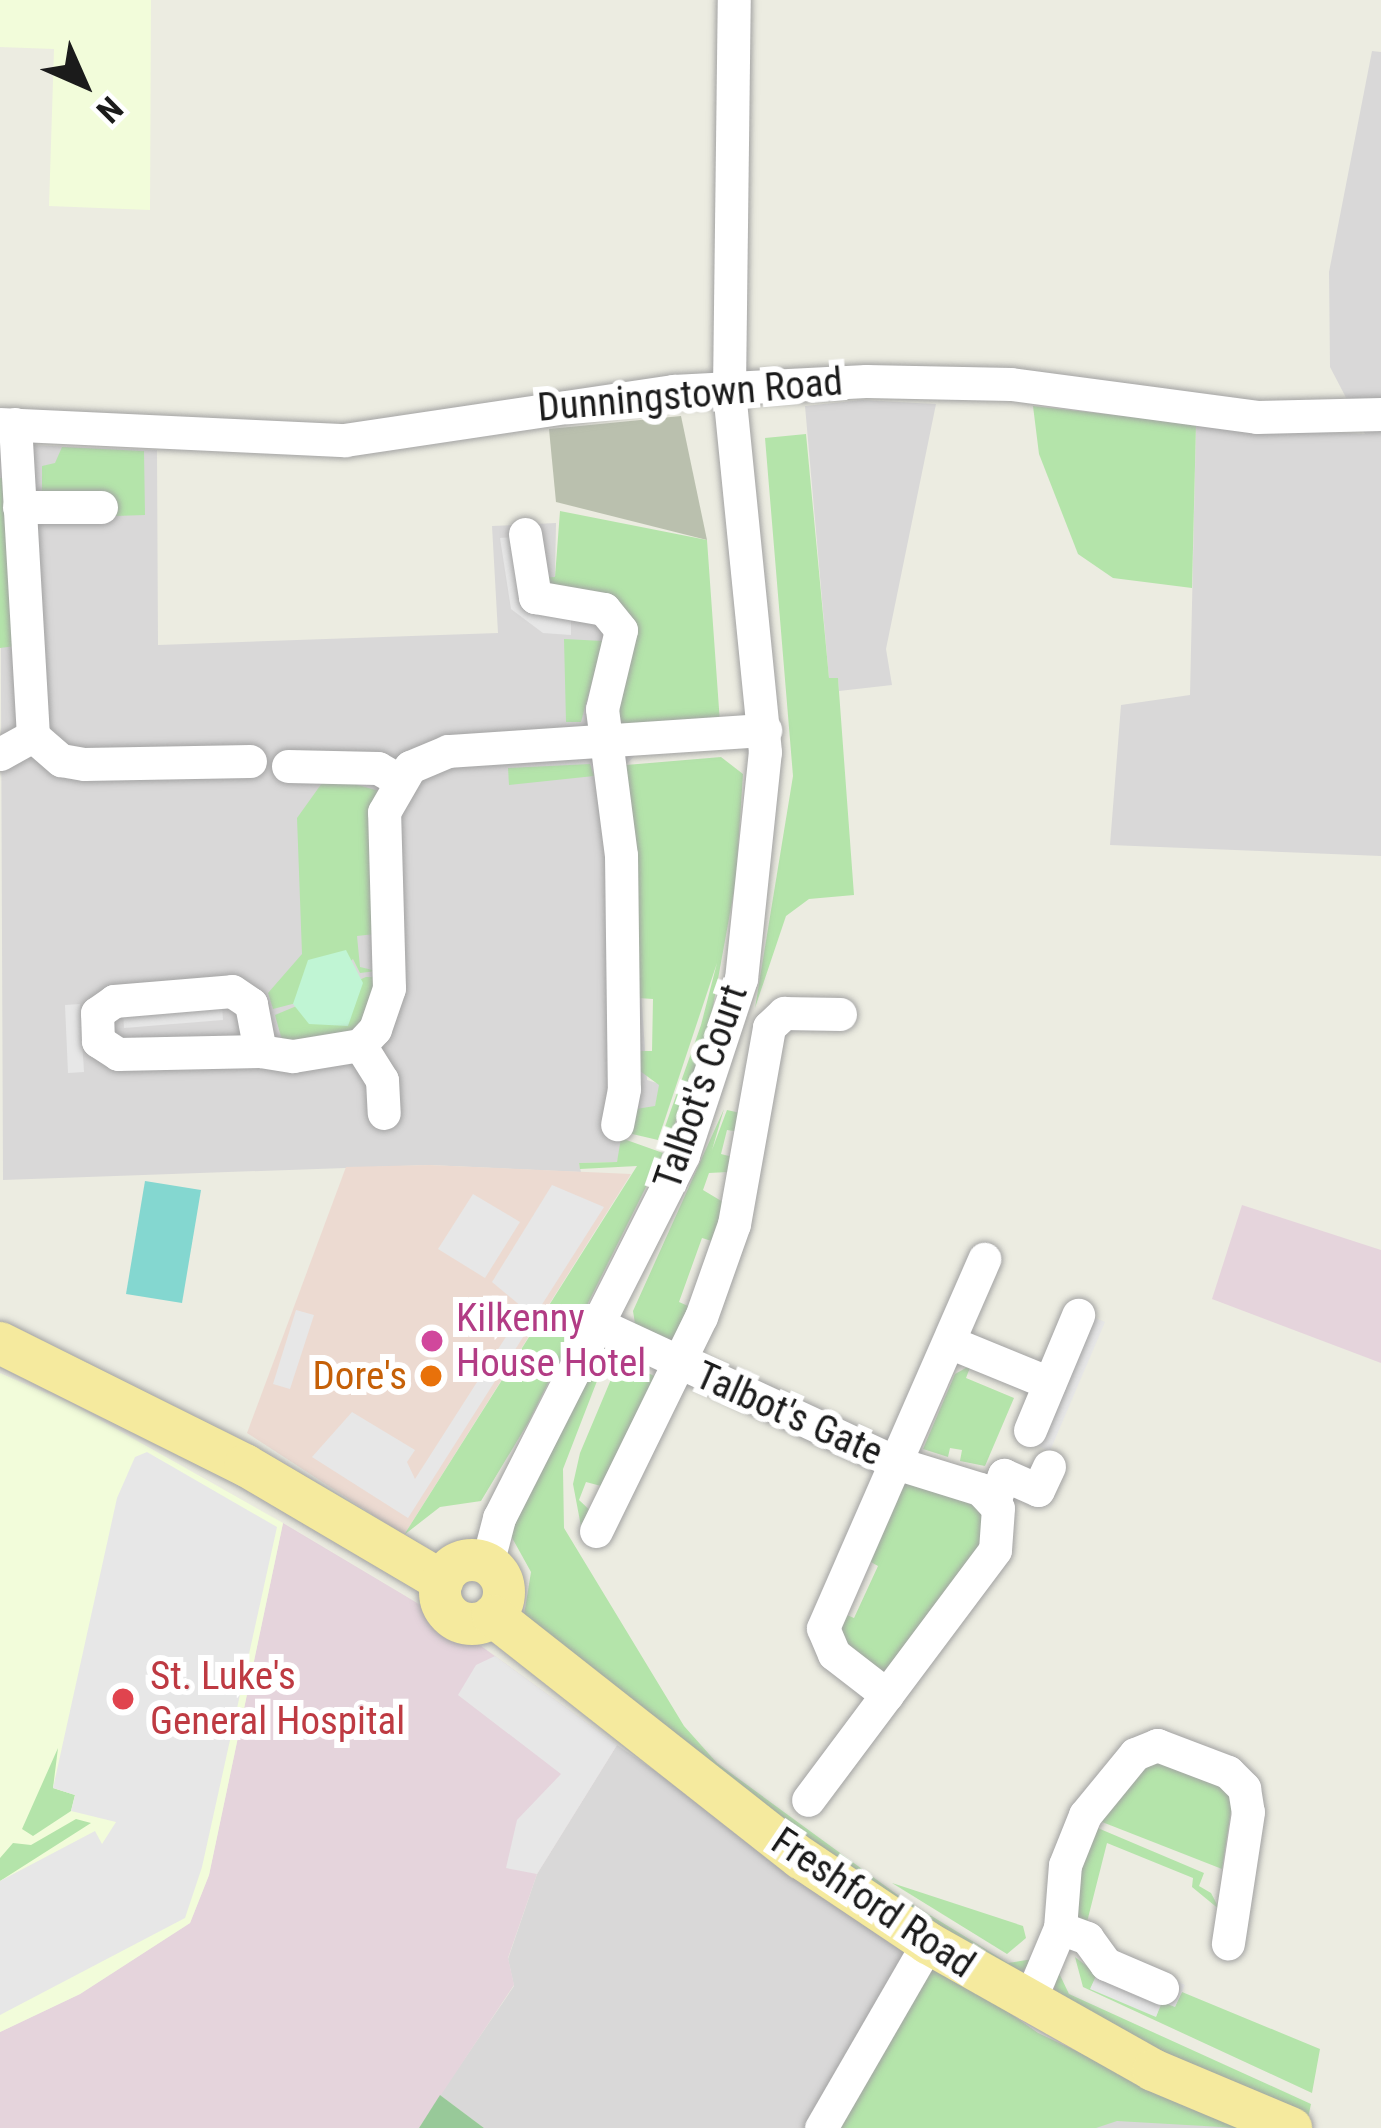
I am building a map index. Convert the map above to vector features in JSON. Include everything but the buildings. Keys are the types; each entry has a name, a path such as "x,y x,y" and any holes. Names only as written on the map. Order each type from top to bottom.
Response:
{"main road":[{"name":"Freshford Road","path":"0,1343 245,1465 442,1580 442,1603 457,1621 494,1616 801,1858 1028,2004 1153,2070 1292,2128"},
{"path":"442,1580 464,1561 487,1564 504,1588 494,1616"}],"street":[{"name":"Talbot's Court","path":"487,1564 499,1518 602,1326 683,1154 725,1041 757,862 765,730 729,389 734,0"},
{"name":"Dunningstown Road","path":"7,424 345,440 511,410 729,389 1011,383 1257,418 1381,415"},
{"path":"7,424 19,506 33,736 61,760 84,764 250,761"},
{"path":"19,506 101,507"},
{"name":"Talbot's Court","path":"525,534 535,597 604,609 621,630 604,682 621,855 634,1090 617,1124"},
{"path":"260,1052 293,1056 360,1046 375,1030 389,988 384,812 399,780 448,751 765,730"},
{"path":"0,754 33,736"},
{"path":"299,772 378,768 399,780"},
{"name":"Talbot's Gate","path":"596,1531 679,1364 734,1224 769,1028 784,1013 839,1014"},
{"path":"360,1046 382,1080 384,1113"},
{"name":"Talbot's Gate","path":"887,1695 834,1654 823,1628 954,1344 984,1259"},
{"path":"1030,1430 1078,1315"},
{"name":"Talbot's Gate","path":"602,1326 899,1464 980,1489 994,1501"},
{"path":"954,1344 1049,1383"},
{"path":"808,1799 995,1550 994,1501 1004,1475 1038,1490 1049,1466"},
{"path":"1028,2004 1060,1928 1065,1865 1085,1815 1136,1754 1157,1745 1228,1772 1244,1788 1248,1812 1221,1884 1228,1943"},
{"path":"1060,1928 1087,1938 1106,1964 1162,1988"},
{"path":"821,2128 928,1943"}],"shaded area":[{"path":"0,0 151,0 150,210 49,206 54,49 0,47"},
{"path":"1372,51 1381,52 1381,856 1110,845 1121,705 1190,695 1196,424 1365,434 1330,367 1329,272"},
{"path":"862,400 936,404 886,649 892,685 839,691 838,679 829,679 805,406"},
{"path":"681,416 707,540 556,502 549,429"},
{"path":"0,444 157,450 158,645 498,633 492,526 556,523 555,577 611,602 637,753 626,765 647,1080 660,1084 655,1107 631,1115 617,1162 579,1163 581,1172 429,1165 3,1180"},
{"path":"515,537 533,610 571,619 571,635 543,633 511,609 500,538"},
{"path":"346,950 363,983 348,1026 309,1024 293,1004 308,960"},
{"path":"80,1004 84,1072 68,1073 65,1005"},
{"path":"222,1004 223,1020 124,1028 123,1012"},
{"path":"429,1165 631,1174 404,1535 247,1433 346,1167"},
{"path":"145,1181 201,1190 182,1303 126,1294"},
{"path":"552,1185 604,1207 534,1317 492,1282"},
{"path":"473,1194 520,1222 485,1278 438,1249"},
{"path":"1242,1205 1381,1250 1381,1363 1212,1299"},
{"path":"296,1310 314,1315 290,1389 273,1384"},
{"path":"520,1315 532,1323 408,1518 312,1457 352,1412 415,1450 407,1462 415,1479"},
{"path":"1090,1316 1105,1322 1050,1451 1036,1445"},
{"name":"St. Luke's General Hospital","path":"0,1373 72,1404 283,1523 209,1875 190,1923 80,1994 0,2032"},
{"name":"St. Luke's General Hospital","path":"147,1452 277,1527 202,1867 185,1918 0,2015 0,1881 95,1831 102,1844 116,1822 71,1811 75,1795 53,1788 117,1498 135,1457"},
{"path":"283,1523 444,1619 617,1745 537,1874 508,1958 514,1985 419,2128 0,2128 0,2032 80,1994 190,1923 209,1875"},
{"path":"495,1656 617,1745 537,1874 506,1868 517,1820 561,1774 458,1695 476,1665"},
{"path":"617,1745 1038,2033 1240,2128 484,2128 440,2095 514,1986 508,1959 537,1874"},
{"path":"1097,1974 1172,1979 1185,1985 1175,2007 1162,2002 1156,2017 1090,1989"}],"green space":[{"path":"1033,406 1196,424 1192,588 1113,578 1078,554 1039,454"},
{"path":"806,434 829,678 838,678 854,895 809,899 786,916 755,1008 793,776 765,438"},
{"path":"62,447 144,451 145,515 115,516 113,496 42,494 42,466 55,463"},
{"path":"0,478 7,479 15,646 0,648"},
{"path":"560,511 707,540 720,723 622,726 615,719 630,633 559,598 538,578 555,577"},
{"path":"564,639 603,641 581,722 566,722"},
{"path":"721,757 743,774 736,880 708,1034 667,1145 660,1141 701,1025 717,963 658,1140 628,1133 636,1109 655,1106 659,1085 636,1068 636,1051 652,1051 653,999 638,998 626,765"},
{"path":"590,764 594,776 509,785 508,768"},
{"path":"327,776 379,791 375,934 357,936 360,967 377,971 360,973 353,959 300,1002 273,1009 268,993 302,954 297,818"},
{"path":"366,977 378,977 356,1039 283,1044 275,1015"},
{"path":"724,1109 712,1150 727,1110 745,1114 741,1132 727,1130 721,1154 737,1158 728,1172 709,1173 703,1190 723,1202 718,1243 702,1238 679,1302 695,1309 675,1345 635,1324 633,1311"},
{"path":"621,1138 663,1153 528,1423 481,1501 440,1507 404,1535 637,1166 580,1169 579,1163 617,1162"},
{"path":"971,1365 966,1378 1014,1398 985,1466 960,1461 962,1450 950,1448 948,1457 923,1449 955,1374"},
{"path":"635,1367 663,1380 634,1444 601,1486 586,1482 579,1500 595,1515 583,1537 573,1484 580,1453 612,1377"},
{"path":"588,1376 597,1381 563,1469 564,1528 684,1726 717,1763 899,1896 1008,1963 1033,1959 1019,1976 882,1900 523,1621 531,1572 505,1525"},
{"path":"906,1480 976,1498 989,1531 937,1612 881,1675 837,1643 840,1612 854,1618 878,1566 862,1557"},
{"path":"58,1748 53,1788 75,1795 71,1811 33,1836 22,1829"},
{"path":"1158,1755 1234,1791 1222,1869 1097,1820"},
{"path":"76,1819 91,1823 0,1881 0,1858 13,1843 31,1845"},
{"path":"1093,1826 1204,1873 1199,1886 1211,1893 1220,1910 1192,1887 1193,1878 1107,1843 1086,1926 1076,1917 1077,1867"},
{"path":"892,1883 1023,1926 1026,1938 1007,1954"},
{"path":"1075,1957 1097,1974 1091,1988 1156,2016 1162,2001 1175,2006 1182,1992 1320,2049 1312,2093 1083,1987"},
{"path":"934,1960 1038,2033 1239,2128 1117,2121 1096,2128 830,2128"},
{"path":"1058,1971 1069,1994 1311,2104 1307,2123 1052,1999"},
{"path":"440,2095 484,2128 419,2128"}],"place":[{"name":"Kilkenny House Hotel","path":"432,1341"},
{"name":"Dore's","path":"431,1376"},
{"name":"St. Luke's General Hospital","path":"123,1699"}]}
